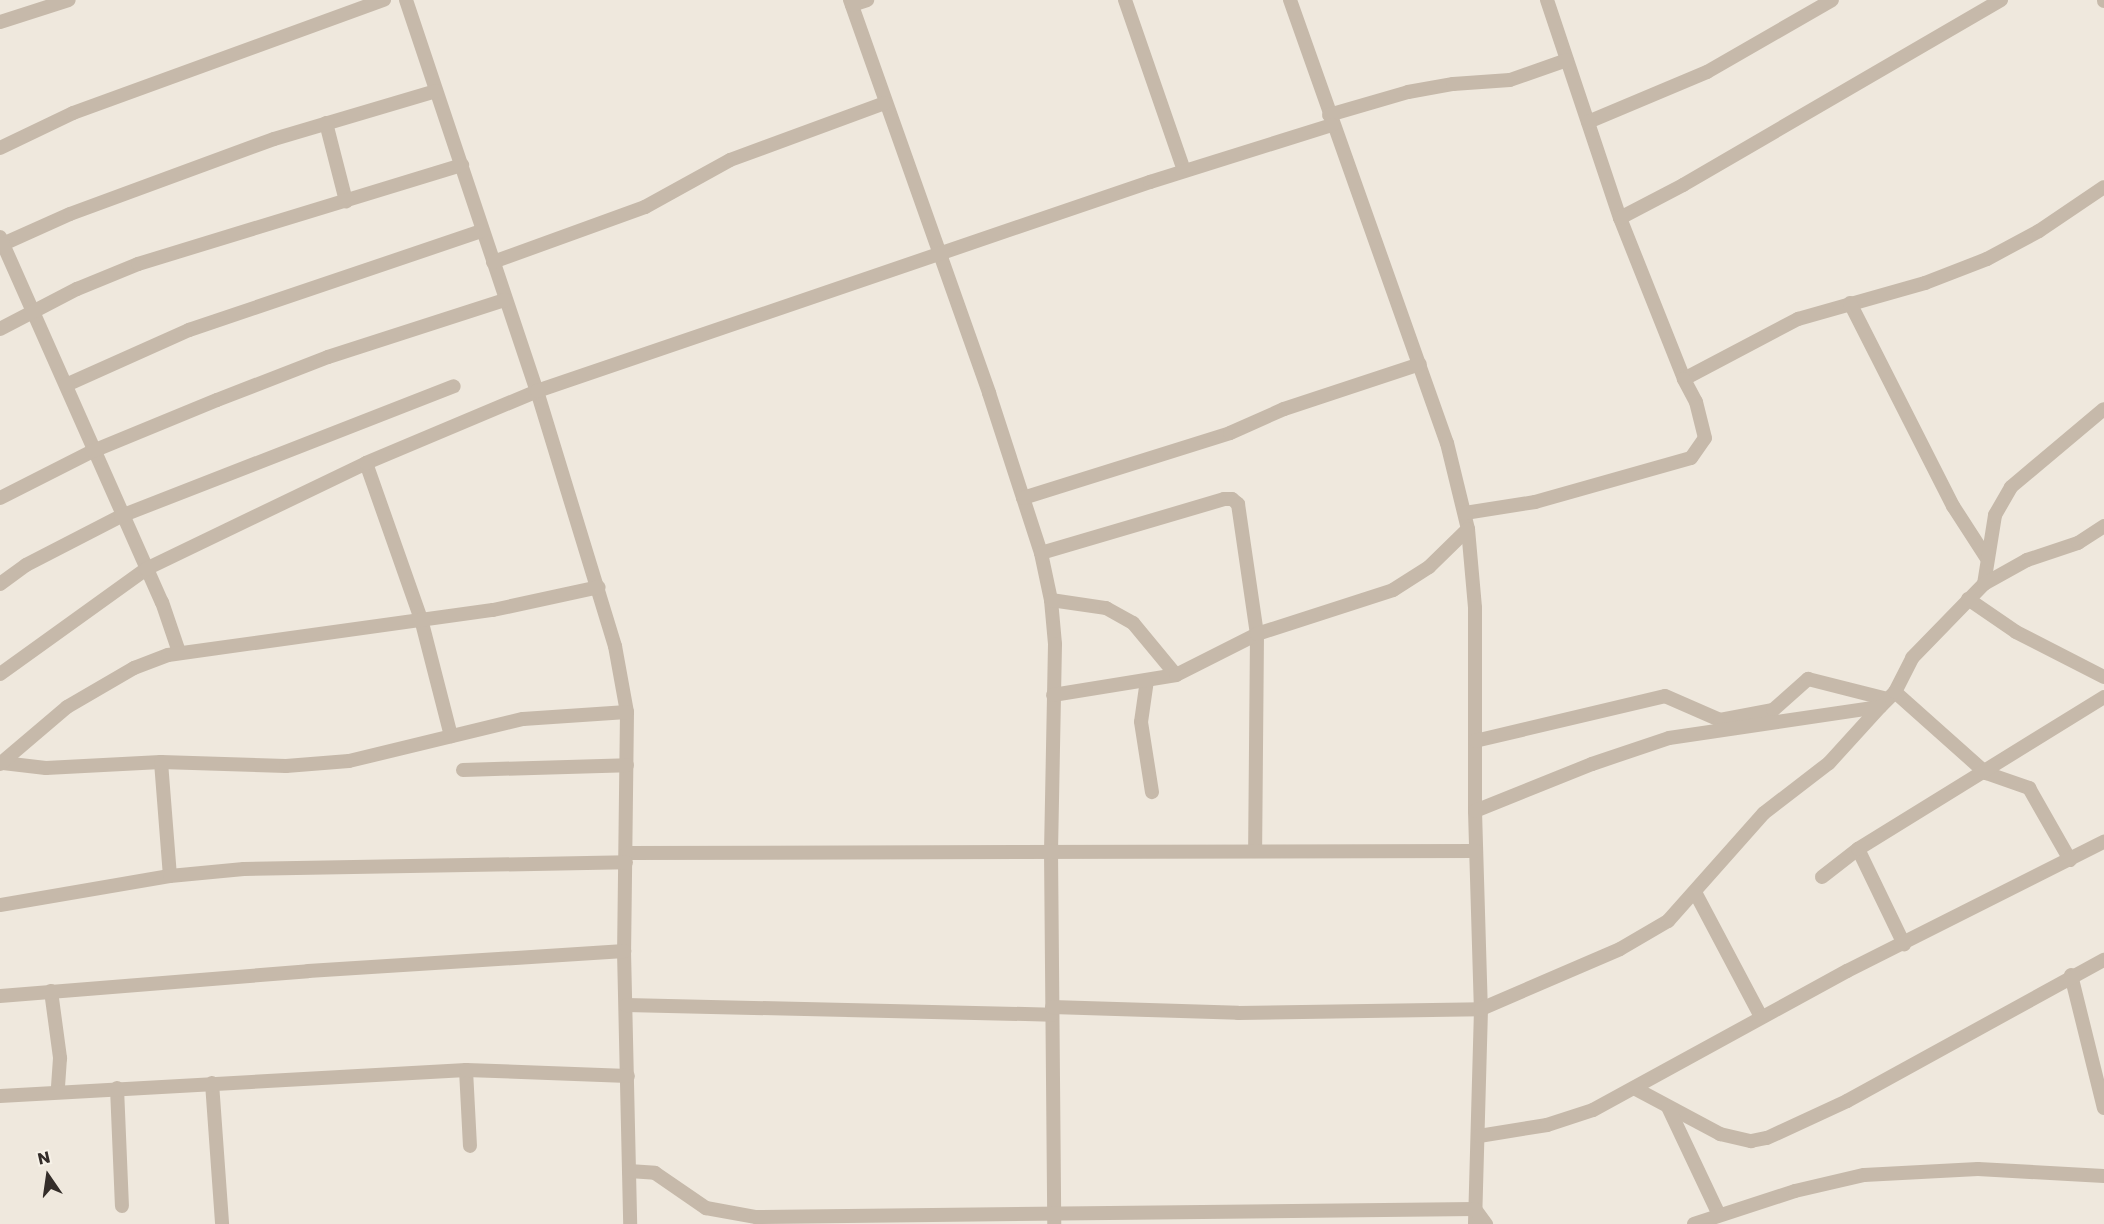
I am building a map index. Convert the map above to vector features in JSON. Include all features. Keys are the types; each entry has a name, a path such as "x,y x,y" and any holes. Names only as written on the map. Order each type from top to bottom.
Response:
{"street":[{"path":"0,22 69,0"},
{"path":"0,148 73,113 384,0"},
{"path":"406,0 537,391 599,587 627,712 627,857 624,951 630,1224"},
{"path":"867,0 851,2 1023,498 1041,553 1051,600 1054,1219"},
{"path":"1125,0 1184,170"},
{"path":"1290,0 1447,443 1468,529 1475,609 1474,811 1481,1009 1475,1224"},
{"path":"1465,513 1535,502 1691,458 1705,438 1703,422 1620,218 1546,0"},
{"path":"1588,122 1707,72 1832,0"},
{"path":"1620,218 2001,0"},
{"path":"0,674 146,569 366,463 537,391 1408,92 1454,84 1510,80 1567,60"},
{"path":"179,651 146,569 1,240 326,123 436,91"},
{"path":"493,262 645,207 730,160 885,103"},
{"path":"326,123 346,201"},
{"path":"0,329 77,289 138,264 462,165"},
{"path":"1684,379 1786,324 1850,303 1925,283 1987,259 2039,231 2104,187"},
{"path":"66,385 189,330 482,231"},
{"path":"0,498 93,451 328,357 506,300"},
{"path":"1850,303 1949,497 1986,556"},
{"path":"1023,498 1230,433 1284,409 1420,364"},
{"path":"0,584 26,565 121,516 454,386"},
{"path":"1984,584 1986,556 1995,515 2011,487 2104,409"},
{"path":"366,463 421,619 451,736"},
{"path":"1041,553 1232,498 1240,511 1257,634 1255,851"},
{"path":"626,1005 1238,1013 1481,1009 1620,949 1668,921 1696,894 1764,813 1829,763 1887,699 1912,658 1984,584 2027,560 2078,543 2104,526"},
{"path":"1053,695 1176,675 1257,634 1393,590 1429,567 1468,529"},
{"path":"1,763 67,707 134,668 179,651 309,637 493,610 599,587"},
{"path":"1968,599 2016,632 2104,677"},
{"path":"1051,600 1106,608 1133,623 1176,675"},
{"path":"1475,741 1665,696 1720,720 1773,710 1808,679 1887,699 1986,772 2028,788 2070,860"},
{"path":"1147,680 1142,722 1152,792"},
{"path":"1822,877 1858,849 2104,697"},
{"path":"1474,811 1592,764 1670,738 1887,699"},
{"path":"1,763 46,768 161,762 286,766 328,762 523,719 627,712"},
{"path":"161,762 170,876"},
{"path":"463,770 557,770 627,765"},
{"path":"1479,1136 1547,1125 1593,1110 1761,1017 2104,842"},
{"path":"1858,849 1904,944"},
{"path":"0,905 170,876 244,869 627,857 1051,850 1476,851"},
{"path":"1696,894 1761,1017"},
{"path":"0,996 624,951"},
{"path":"1634,1088 1735,1139 1767,1138 1847,1101 2071,975 2104,960"},
{"path":"2071,975 2104,1108"},
{"path":"51,991 60,1058 58,1090"},
{"path":"0,1096 58,1090 466,1070 628,1076"},
{"path":"466,1070 470,1146"},
{"path":"212,1083 222,1224"},
{"path":"117,1088 122,1206"},
{"path":"1668,1107 1719,1215"},
{"path":"1694,1224 1864,1175 1978,1169 2104,1176"},
{"path":"629,1171 655,1173 706,1208 756,1217 1054,1219 1475,1209"},
{"path":"1475,1209 1486,1224"}]}
